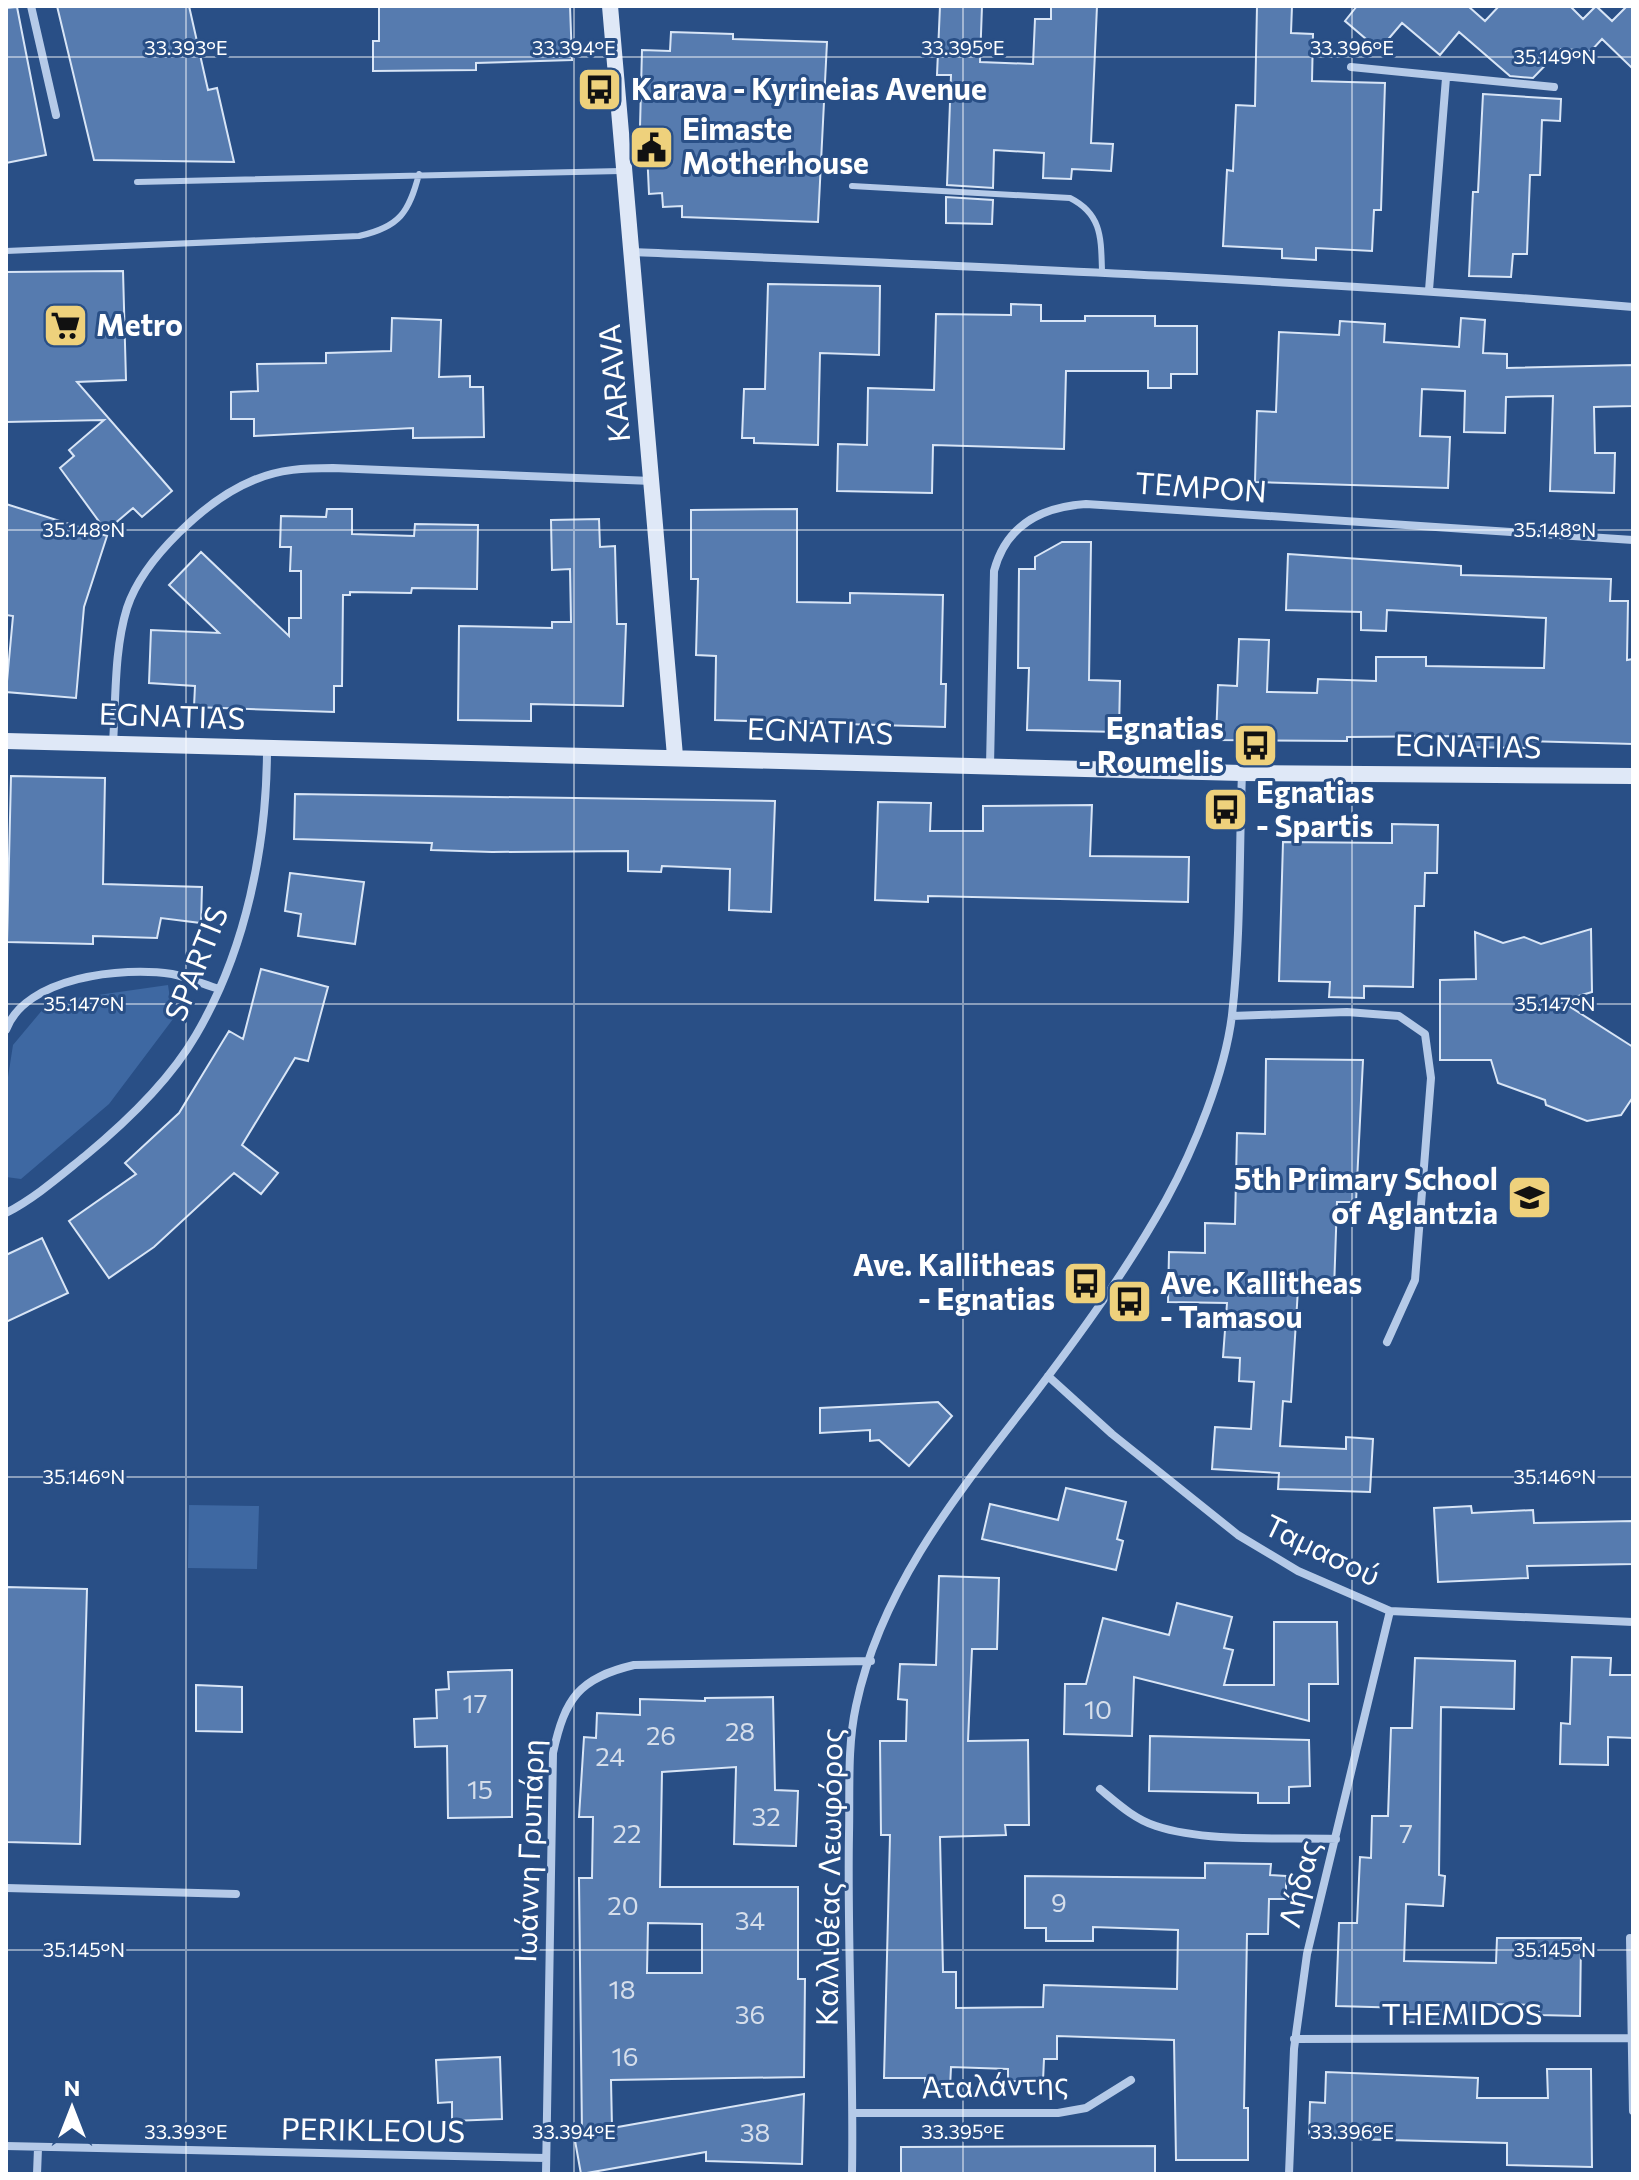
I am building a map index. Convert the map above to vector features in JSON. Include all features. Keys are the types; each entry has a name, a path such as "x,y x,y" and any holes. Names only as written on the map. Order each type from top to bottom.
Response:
{"street":[{"path":"31,6 56,115"},
{"name":"KARAVA","path":"610,6 675,756"},
{"path":"1351,67 1554,87"},
{"path":"1429,290 1446,78"},
{"path":"632,252 1102,271 1429,290 1633,307"},
{"path":"113,744 121,630 128,605 148,569 177,535 212,505 252,480 293,468 333,468 652,481"},
{"name":"TEMPON","path":"990,766 994,571 999,550 1012,534 1026,520 1049,510 1086,504 1633,540"},
{"name":"EGNATIAS","path":"6,741 1242,773 1633,776"},
{"name":"SPARTIS","path":"6,1213 51,1184 101,1143 151,1093 196,1037 219,989 240,930 263,833 267,748"},
{"name":"Καλλιθέας Λεωφόρος","path":"852,2174 848,1862 850,1757 856,1705 871,1661 918,1551 959,1489 1048,1376 1105,1297 1167,1198 1220,1069 1232,1016 1242,773"},
{"path":"6,1030 21,1006 34,996 72,981 150,971 175,974 219,989"},
{"path":"1232,1016 1347,1012 1399,1016 1425,1034 1431,1078 1415,1280 1387,1342"},
{"name":"Ταμασού","path":"1048,1376 1112,1434 1238,1535 1298,1571 1390,1611 1633,1622"},
{"name":"Λήδας","path":"1289,2174 1294,2039 1307,1954 1390,1611"},
{"name":"Ιωάννη Γρυπάρη","path":"546,2174 553,1753 560,1719 576,1692 601,1673 634,1665 871,1661"},
{"path":"1100,1789 1136,1817 1157,1827 1201,1834 1336,1839"},
{"path":"6,1888 236,1894"},
{"path":"1630,1938 1629,2038 1633,2111"},
{"name":"THEMIDOS","path":"1294,2039 1629,2038"},
{"name":"Αταλάντης","path":"853,2113 1058,2113 1086,2108 1131,2080"},
{"name":"PERIKLEOUS","path":"6,2146 546,2158"},
{"path":"37,2174 38,2148"}],"lane":[{"path":"137,182 623,171"},
{"path":"6,251 359,236 378,232 410,208 419,174"},
{"path":"852,186 1070,198 1086,206 1097,221 1102,271"}],"shaded area":[{"path":"168,985 173,1019 109,1104 21,1179 6,1177 6,1090 13,1045 49,1002"},
{"path":"189,1505 259,1506 257,1569 188,1568"}],"building":[{"path":"57,6 189,6 208,90 217,88 234,162 94,160"},
{"path":"379,6 570,6 572,60 476,63 476,70 373,71 373,41 379,41"},
{"path":"940,6 982,6 980,62 1033,64 1035,19 1051,19 1051,6 1097,6 1091,143 1113,144 1111,171 1072,169 1071,179 1043,178 1044,153 994,150 993,188 947,185 951,75 937,75"},
{"path":"1257,6 1292,6 1291,33 1313,34 1312,81 1385,83 1381,210 1374,210 1372,251 1316,248 1316,260 1282,258 1282,249 1223,246 1227,170 1233,171 1236,105 1255,106"},
{"path":"1357,6 1468,6 1485,21 1499,6 1570,6 1583,19 1596,6 1612,21 1627,6 1633,6 1633,69 1602,39 1591,51 1561,49 1533,78 1510,76 1459,32 1440,55 1402,23 1379,50 1345,21"},
{"path":"17,7 46,155 6,163 6,8"},
{"path":"671,32 733,34 733,39 827,42 818,222 682,217 682,206 663,207 662,193 649,194 646,128 640,127 642,50 670,51"},
{"path":"1483,94 1561,99 1560,121 1542,120 1540,175 1530,175 1527,254 1513,254 1511,277 1469,276 1473,192 1478,192"},
{"path":"946,197 993,200 992,224 946,223"},
{"name":"Metro","path":"123,271 126,380 77,382 172,491 142,517 133,508 106,531 60,468 74,456 69,450 104,420 6,422 6,272"},
{"path":"768,284 880,286 879,355 820,353 818,445 754,443 754,438 742,438 744,389 765,389"},
{"path":"1011,304 1041,305 1041,321 1085,321 1085,316 1155,316 1155,326 1197,326 1197,374 1171,374 1171,388 1148,388 1148,371 1066,371 1064,449 933,445 932,493 837,491 838,444 867,445 868,388 934,390 936,314 1011,315"},
{"path":"392,318 441,320 439,377 470,376 470,387 483,387 484,437 413,438 413,428 254,436 254,419 231,419 231,392 258,391 257,364 326,363 326,353 391,351"},
{"path":"1461,318 1485,320 1483,353 1507,354 1507,368 1633,365 1633,406 1594,407 1595,453 1615,453 1614,493 1550,491 1553,396 1506,397 1505,433 1464,432 1465,391 1422,389 1420,436 1450,437 1448,488 1255,482 1257,411 1276,412 1279,332 1339,335 1340,321 1385,324 1384,342 1459,347"},
{"path":"6,504 107,536 84,607 76,698 6,692 13,616 6,615"},
{"path":"327,509 352,509 352,534 414,536 415,524 478,525 477,589 412,588 411,593 350,592 350,595 343,595 342,686 334,686 334,712 194,707 195,686 149,683 151,630 219,633 169,585 201,552 289,636 289,618 301,618 301,571 290,571 291,547 280,547 281,516 326,517"},
{"path":"797,509 797,602 850,603 850,593 943,595 941,684 946,684 945,727 715,720 716,656 696,655 698,579 691,579 691,510"},
{"path":"599,519 600,547 615,546 617,624 626,624 623,706 531,704 531,721 458,720 459,626 552,628 552,622 571,622 570,569 552,570 551,520"},
{"path":"1062,542 1091,542 1089,680 1120,681 1119,732 1027,730 1029,668 1018,668 1019,569 1035,569 1035,557"},
{"path":"1288,554 1461,566 1461,575 1611,579 1610,601 1628,601 1627,660 1633,659 1633,744 1525,741 1525,748 1463,747 1463,736 1347,737 1347,741 1216,740 1218,685 1237,686 1239,639 1269,640 1267,692 1317,693 1318,679 1376,681 1376,657 1426,657 1426,666 1544,668 1546,618 1387,610 1386,631 1361,630 1361,612 1286,610"},
{"path":"11,776 105,778 103,884 202,887 201,923 161,918 157,938 93,936 93,944 7,942"},
{"path":"295,794 775,801 771,912 729,910 730,869 662,866 661,872 628,871 628,851 431,850 432,843 294,839"},
{"path":"878,802 931,803 930,831 983,831 983,806 1092,805 1090,856 1189,857 1188,902 928,896 928,902 875,900"},
{"path":"1392,824 1438,825 1437,873 1425,873 1424,906 1415,906 1413,987 1364,986 1364,998 1329,997 1330,982 1279,981 1283,842 1392,843"},
{"path":"290,873 364,882 355,944 298,936 301,914 285,911"},
{"path":"1591,929 1592,992 1561,1001 1633,1047 1633,1097 1621,1115 1587,1121 1546,1105 1545,1100 1498,1083 1491,1060 1440,1060 1440,980 1476,979 1475,932 1503,943 1524,937 1541,944"},
{"path":"261,969 328,987 308,1061 295,1058 242,1145 278,1173 261,1194 234,1173 154,1247 109,1278 69,1221 136,1174 125,1163 179,1113 229,1031 243,1039"},
{"path":"1266,1059 1363,1060 1356,1202 1337,1202 1334,1290 1298,1289 1291,1402 1283,1401 1280,1446 1346,1449 1346,1437 1373,1439 1370,1492 1278,1489 1279,1473 1212,1469 1215,1427 1251,1429 1254,1382 1239,1381 1240,1358 1223,1357 1227,1303 1168,1302 1169,1252 1205,1253 1205,1223 1235,1224 1237,1133 1265,1134"},
{"path":"42,1238 68,1293 6,1322 6,1255"},
{"path":"938,1402 952,1416 909,1466 879,1440 870,1441 870,1430 820,1433 820,1408"},
{"path":"1066,1488 1126,1502 1117,1539 1123,1541 1116,1570 982,1539 990,1504 1058,1520"},
{"path":"1471,1506 1472,1513 1533,1510 1534,1523 1633,1521 1633,1564 1527,1566 1528,1578 1438,1582 1434,1508"},
{"path":"939,1576 999,1578 997,1649 972,1649 968,1741 1028,1740 1029,1825 1005,1825 1006,1835 940,1837 943,1972 956,1972 956,2008 1043,2007 1044,1985 1177,1989 1178,1930 1093,1927 1093,1941 1046,1941 1046,1928 1025,1928 1025,1876 1205,1878 1205,1863 1271,1864 1270,1875 1286,1876 1286,1899 1269,1899 1268,1934 1247,1934 1244,2108 1248,2108 1248,2160 1176,2160 1174,2040 1057,2036 1057,2059 1044,2059 1043,2081 1008,2081 1008,2069 951,2067 950,2088 925,2087 925,2078 884,2078 890,1835 881,1835 880,1741 906,1741 907,1700 898,1699 900,1664 936,1665"},
{"path":"6,1587 87,1589 80,1844 6,1842"},
{"path":"1177,1603 1232,1617 1224,1648 1233,1650 1224,1685 1274,1685 1274,1622 1337,1622 1338,1684 1309,1684 1309,1721 1134,1677 1132,1736 1064,1734 1065,1684 1086,1684 1103,1618 1169,1635"},
{"path":"1572,1657 1611,1658 1610,1675 1633,1675 1633,1738 1608,1737 1608,1765 1560,1764 1561,1723 1570,1724"},
{"path":"1415,1658 1515,1661 1514,1709 1441,1707 1439,1875 1445,1876 1443,1906 1406,1904 1404,1961 1496,1963 1497,1938 1581,1938 1580,2016 1539,2015 1539,2005 1483,2004 1482,2023 1407,2022 1407,2008 1336,2006 1339,1923 1357,1923 1360,1857 1371,1858 1372,1816 1388,1816 1391,1728 1412,1728"},
{"path":"512,1670 512,1817 448,1818 447,1746 415,1747 414,1719 437,1718 436,1690 449,1689 448,1672"},
{"path":"196,1685 242,1687 242,1732 196,1731"},
{"path":"773,1697 775,1790 798,1791 796,1846 734,1844 736,1767 662,1772 660,1887 798,1887 798,1979 805,1979 804,2077 611,2080 612,2128 804,2094 802,2164 706,2161 706,2152 581,2174 574,2135 582,2134 579,1878 592,1878 593,1817 579,1817 584,1737 596,1738 597,1713 640,1715 640,1699 705,1701 705,1698","holes":["648,1923 702,1924 702,1973 647,1973"]},
{"path":"1150,1736 1309,1740 1310,1786 1289,1787 1289,1803 1258,1803 1258,1793 1149,1791"},
{"path":"500,2057 502,2119 452,2121 452,2102 438,2103 436,2060"},
{"path":"1547,2069 1591,2069 1592,2167 1507,2165 1507,2143 1309,2138 1310,2102 1325,2103 1326,2072 1478,2078 1477,2098 1548,2098"},
{"path":"1155,2146 1155,2174 901,2174 901,2147"}],"place":[{"name":"Karava - Kyrineias Avenue","path":"600,90"},
{"name":"Eimaste Motherhouse","path":"651,147"},
{"name":"Metro","path":"65,326"},
{"name":"Egnatias - Roumelis","path":"1255,746"},
{"name":"Egnatias - Spartis","path":"1225,810"},
{"name":"5th Primary School of Aglantzia","path":"1529,1197"},
{"name":"Ave. Kallitheas - Egnatias","path":"1086,1283"},
{"name":"Ave. Kallitheas - Tamasou","path":"1129,1301"}]}
